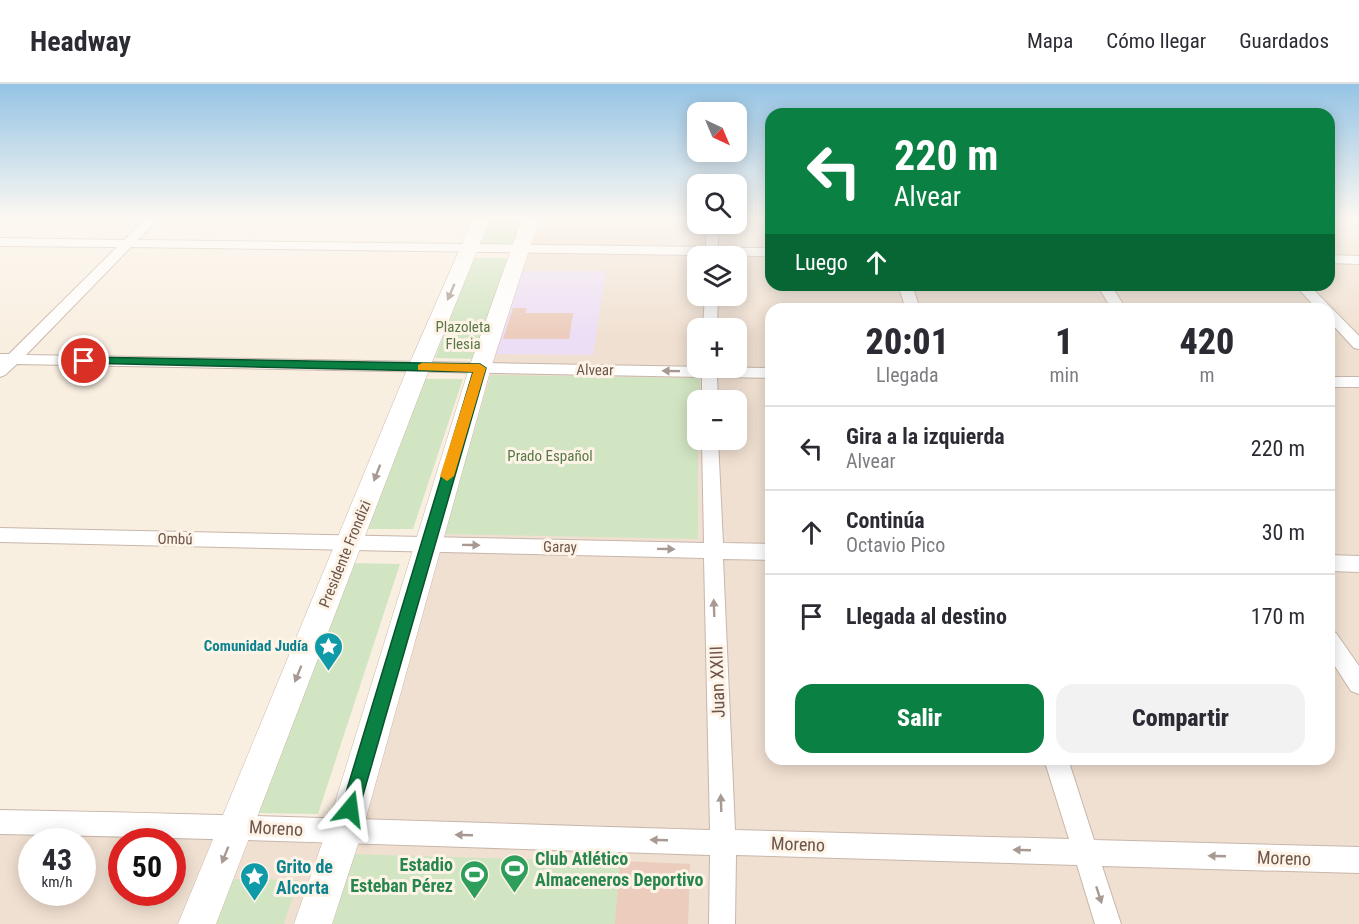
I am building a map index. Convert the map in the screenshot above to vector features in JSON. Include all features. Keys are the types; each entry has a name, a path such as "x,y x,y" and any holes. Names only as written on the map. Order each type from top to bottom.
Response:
{"main road":[{"name":"Presidente Frondizi","path":"197,924 418,367 466,258"},
{"path":"313,924 344,831 426,544 480,368 518,258"}],"street":[{"path":"0,372 6,359 113,258"},
{"path":"1335,259 1359,260"},
{"path":"1308,291 1319,303"},
{"path":"1335,319 1359,345"},
{"name":"Alvear","path":"6,359 687,370"},
{"name":"Alvear","path":"747,372 765,373"},
{"path":"1335,382 1359,382"},
{"name":"Juan XXIII","path":"710,450 723,842 722,924"},
{"name":"Ombú","path":"0,535 350,543"},
{"name":"Garay","path":"350,543 765,552"},
{"path":"1335,563 1359,564"},
{"path":"1335,648 1359,684"},
{"path":"1058,765 1108,924"},
{"name":"Moreno","path":"0,822 237,826 1359,860"}],"shaded area":[{"path":"519,258 687,258 687,306 747,306 747,258 765,258 765,291 1335,291 1335,258 1359,258 1359,924 0,924 0,822 344,831"},
{"path":"521,271 606,271 593,355 492,354"}],"green space":[{"name":"Plazoleta Flesia","path":"473,258 507,258 475,359 435,358"},
{"name":"Prado Español","path":"491,375 700,378 700,390 687,390 687,450 698,450 698,539 442,534"},
{"path":"422,379 463,379 413,529 364,529"},
{"path":"349,563 400,564 318,814 252,813"},
{"name":"Club Atlético Almaceneros Deportivo","path":"352,854 690,864 688,924 331,924"},
{"path":"229,879 298,880 284,924 212,924"}],"building":[{"path":"513,308 527,308 525,313 573,313 569,339 503,339"},
{"path":"620,861 690,864 688,924 615,924"}],"slow traffic":[{"path":"422,367 480,368 447,476"}],"place":[{"name":"Comunidad Judía","path":"329,672"},
{"name":"Club Atlético Almaceneros Deportivo","path":"514,894"},
{"name":"Estadio Esteban Pérez","path":"474,900"},
{"name":"Grito de Alcorta","path":"255,902"}],"route":[{"path":"84,361 480,368 426,544 350,809"}]}
